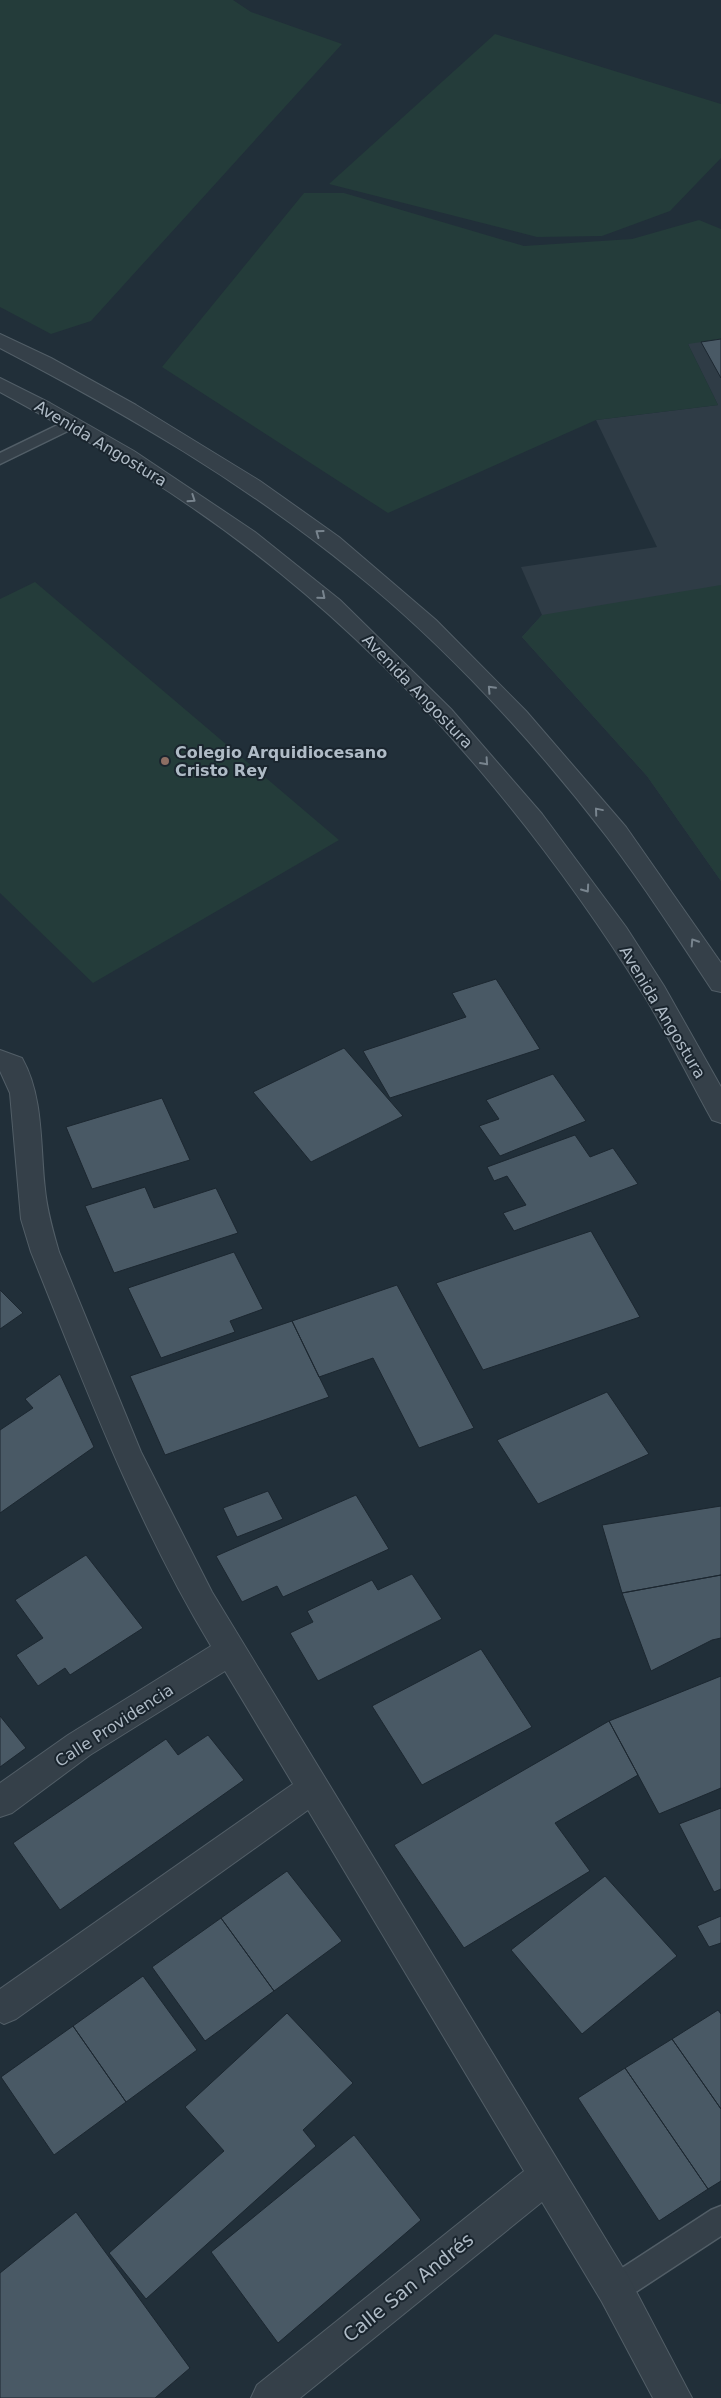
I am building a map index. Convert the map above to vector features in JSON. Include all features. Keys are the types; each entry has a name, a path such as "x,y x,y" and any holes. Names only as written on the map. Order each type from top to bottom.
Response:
{"street":[{"path":"0,340 136,411 204,454 280,504 373,576 478,675 543,745 622,839 673,909 721,983"},
{"name":"Avenida Angostura","path":"0,384 72,423 161,478 236,528 325,599 426,696 489,766 570,866 669,1016 721,1113"},
{"path":"7,1062 23,1093 31,1191 35,1219 45,1252 126,1452 179,1560 230,1651 615,2289 673,2398"},
{"name":"Calle Providencia","path":"0,1802 79,1745 230,1651"},
{"path":"4,2007 313,1788"},
{"name":"Calle San Andrés","path":"270,2398 546,2175"}],"lane":[{"path":"0,459 72,423"},
{"path":"615,2289 721,2220"}],"shaded area":[{"path":"721,258 721,881 647,776 522,637 542,615 521,567 657,547 596,420 718,405 688,344"}],"green space":[{"path":"0,0 233,0 251,12 342,44 91,321 51,334 0,307"},
{"path":"495,34 721,104 721,158 670,211 602,236 537,237 329,184"},
{"path":"304,193 344,193 524,246 632,239 699,220 721,229 721,339 688,344 718,405 596,420 388,513 162,367"},
{"path":"35,582 339,840 93,983 0,893 0,599"},
{"path":"721,585 721,881 647,776 522,637 542,615"}],"building":[{"path":"721,339 721,378 701,342"},
{"path":"496,979 540,1049 390,1098 363,1051 466,1017 452,993"},
{"path":"344,1048 403,1116 311,1162 253,1092"},
{"path":"553,1074 586,1121 500,1156 479,1126 499,1119 486,1100"},
{"path":"162,1098 190,1160 92,1189 66,1127"},
{"path":"575,1135 590,1157 613,1148 638,1184 514,1231 503,1213 526,1205 507,1176 494,1181 487,1167"},
{"path":"145,1187 154,1208 216,1188 238,1233 114,1273 85,1206"},
{"path":"591,1231 640,1317 483,1370 436,1283"},
{"path":"234,1252 263,1309 230,1321 235,1332 161,1358 128,1288"},
{"path":"397,1285 474,1428 419,1448 373,1358 319,1377 292,1321"},
{"path":"0,1290 23,1313 0,1329"},
{"path":"292,1321 329,1397 165,1455 130,1376"},
{"path":"60,1374 94,1447 0,1513 0,1430 33,1408 25,1399"},
{"path":"607,1392 649,1454 538,1504 497,1440"},
{"path":"268,1491 283,1519 237,1537 223,1508"},
{"path":"356,1495 389,1549 283,1597 277,1586 242,1602 216,1556"},
{"path":"721,1506 721,1575 622,1593 602,1525"},
{"path":"86,1555 143,1628 70,1675 65,1668 38,1686 16,1655 43,1638 15,1600"},
{"path":"412,1574 442,1619 318,1681 290,1633 313,1622 307,1611 372,1580 378,1590"},
{"path":"721,1575 721,1638 712,1640 651,1671 622,1593"},
{"path":"481,1649 532,1727 422,1785 372,1706"},
{"path":"721,1676 721,1788 659,1814 609,1721"},
{"path":"0,1716 26,1748 0,1767"},
{"path":"609,1721 638,1775 555,1823 590,1871 464,1948 394,1845"},
{"path":"208,1735 244,1780 60,1910 13,1843 166,1739 178,1755"},
{"path":"721,1808 721,1889 714,1892 679,1824"},
{"path":"287,1871 342,1941 274,1991 221,1918"},
{"path":"605,1876 677,1956 582,2034 511,1950"},
{"path":"721,1916 721,1943 709,1947 697,1926"},
{"path":"221,1918 274,1991 205,2041 152,1967"},
{"path":"143,1976 197,2050 126,2102 73,2026"},
{"path":"718,2010 721,2014 721,2109 672,2039"},
{"path":"287,2013 353,2083 303,2130 316,2146 146,2299 109,2253 224,2151 185,2107"},
{"path":"73,2026 126,2102 54,2155 1,2077"},
{"path":"672,2039 721,2109 721,2181 708,2189 625,2068"},
{"path":"625,2068 708,2189 659,2221 578,2098"},
{"path":"354,2135 421,2220 278,2343 211,2252"},
{"path":"76,2212 190,2368 155,2398 0,2398 0,2273"}],"place":[{"name":"Colegio Arquidiocesano Cristo Rey","path":"165,761"}]}
